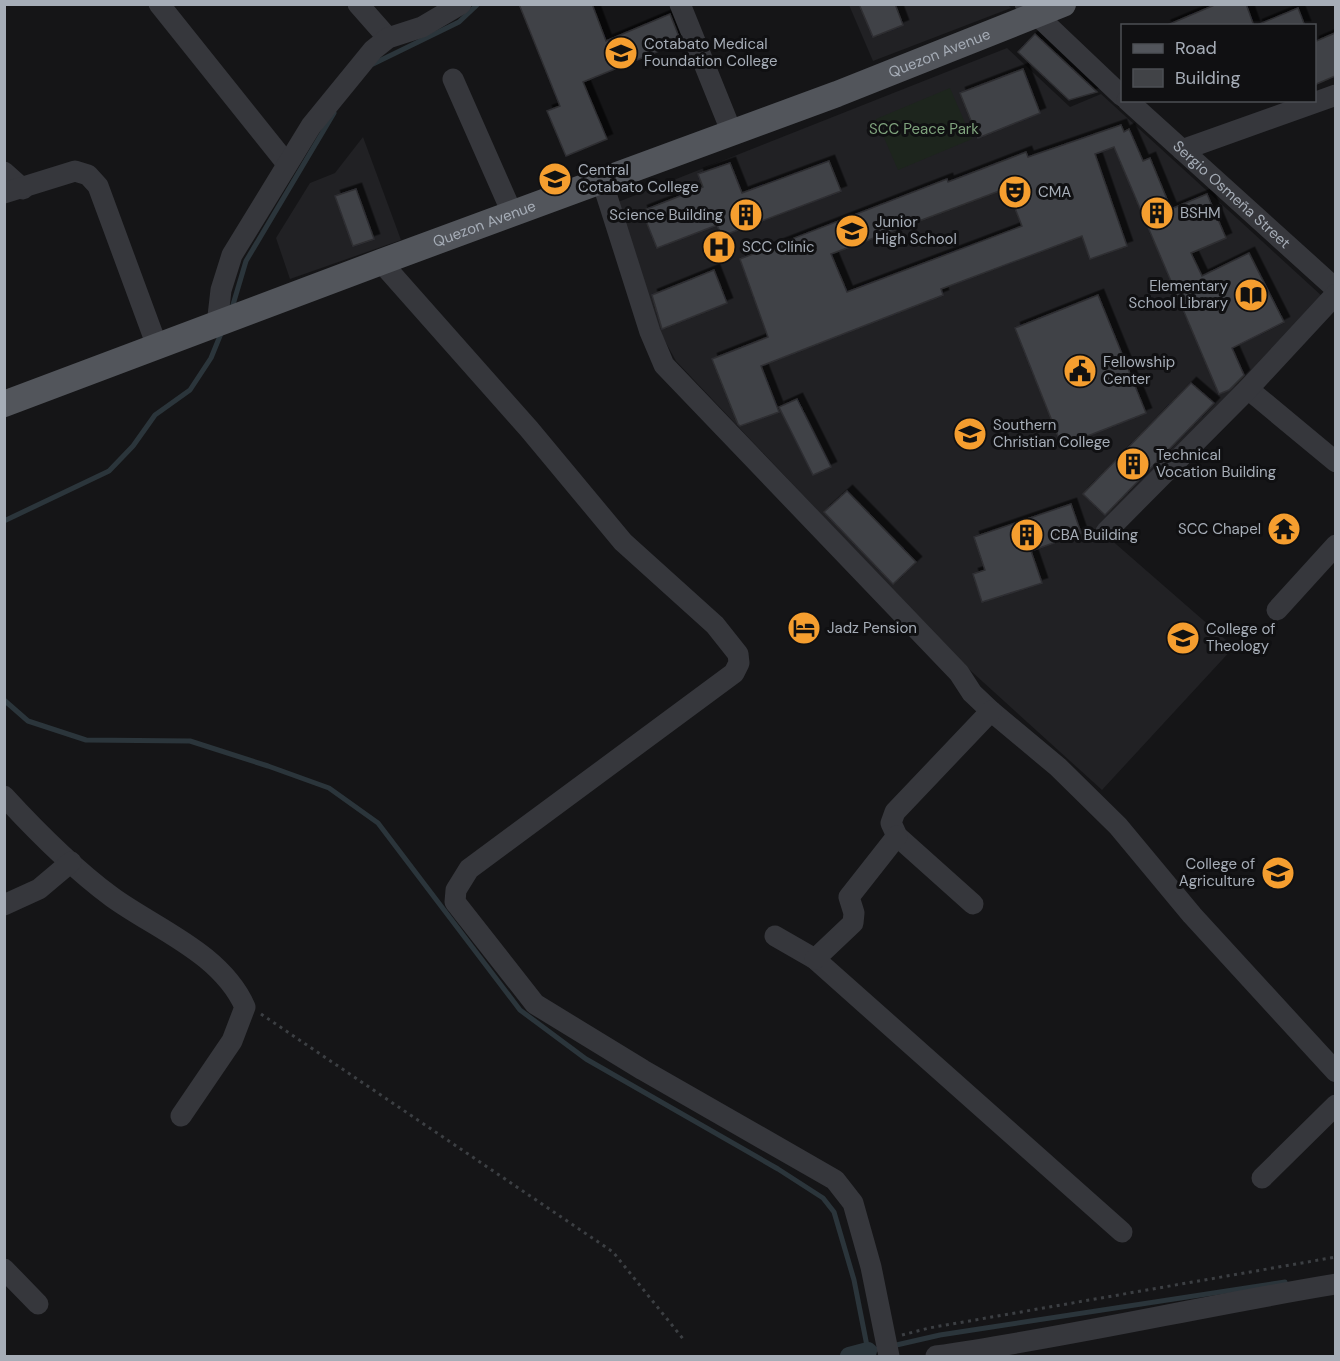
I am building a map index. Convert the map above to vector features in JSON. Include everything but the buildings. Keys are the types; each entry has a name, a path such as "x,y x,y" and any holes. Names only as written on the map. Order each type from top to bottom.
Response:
{"main road":[{"name":"Quezon Avenue","path":"4,404 732,133 1030,10 1063,4"}],"street":[{"path":"159,4 287,164"},
{"path":"358,4 388,38"},
{"path":"217,325 221,290 232,255 311,126 364,58 388,38 422,27 461,4"},
{"path":"680,4 732,133"},
{"path":"1030,10 1121,95"},
{"path":"453,79 513,215"},
{"path":"1316,102 1335,95"},
{"name":"Sergio Osmeña Street","path":"1129,102 1335,289"},
{"path":"1182,150 1316,102"},
{"path":"4,172 14,191 75,171 88,175 98,186 157,346"},
{"path":"603,181 650,332 664,365 959,673 972,693 1058,767 1118,826 1192,915 1335,1072"},
{"path":"381,262 536,437 623,542 715,626 738,654 739,663 734,673 469,869 456,890 455,902 535,1004 643,1070 835,1180 844,1189 853,1203 871,1267 887,1348"},
{"path":"1106,532 1248,388 1335,294"},
{"path":"1248,388 1335,462"},
{"path":"1277,610 1335,545"},
{"path":"973,904 897,836 891,823 895,812 991,711"},
{"path":"4,796 71,862 111,896 176,938 215,968 238,992 245,1006 232,1041 181,1116"},
{"path":"815,959 853,922 854,913 849,897 897,836"},
{"path":"4,905 39,889 71,862"},
{"path":"776,936 815,959 1122,1232"},
{"path":"1262,1178 1335,1105"},
{"path":"4,1269 38,1304"},
{"path":"936,1356 1046,1340 1215,1304 1335,1284"}],"path":[{"path":"245,1006 263,1015 614,1252 684,1340"},
{"path":"887,1348 929,1328 1335,1257"}],"shaded area":[{"path":"1007,4 1011,8 873,61 849,5"},
{"name":"Southern Christian College","path":"1007,48 1070,107 1101,94 1323,297 1101,531 1234,647 1102,790 961,662 676,361 655,323 618,202"},
{"path":"363,137 401,240 290,279 276,238 310,183 335,173"}],"green space":[{"name":"SCC Peace Park","path":"950,88 972,139 898,170 876,119"}],"waterway":[{"path":"373,64 459,22 478,4"},
{"path":"232,308 246,261 334,113"},
{"path":"4,521 109,471 133,446 155,415 190,390 211,358 222,331"},
{"path":"4,700 28,721 86,740 190,741 268,766 329,788 378,823 520,1010 586,1059 778,1169 823,1198 834,1212 854,1280 868,1351 883,1348"},
{"path":"892,1346 940,1335 1285,1282"},
{"path":"849,1356 868,1351"}],"place":[{"name":"Cotabato Medical Foundation College","path":"621,53"},
{"name":"Central Cotabato College","path":"555,179"},
{"name":"CMA","path":"1015,192"},
{"name":"BSHM","path":"1157,213"},
{"name":"Science Building","path":"746,215"},
{"name":"Junior High School","path":"852,231"},
{"name":"SCC Clinic","path":"719,247"},
{"name":"Elementary School Library","path":"1251,295"},
{"name":"Fellowship Center","path":"1080,371"},
{"name":"Southern Christian College","path":"970,434"},
{"name":"Technical Vocation Building","path":"1133,464"},
{"name":"SCC Chapel","path":"1284,529"},
{"name":"CBA Building","path":"1027,535"},
{"name":"Jadz Pension","path":"804,628"},
{"name":"College of Theology","path":"1183,638"},
{"name":"College of Agriculture","path":"1278,873"}]}
